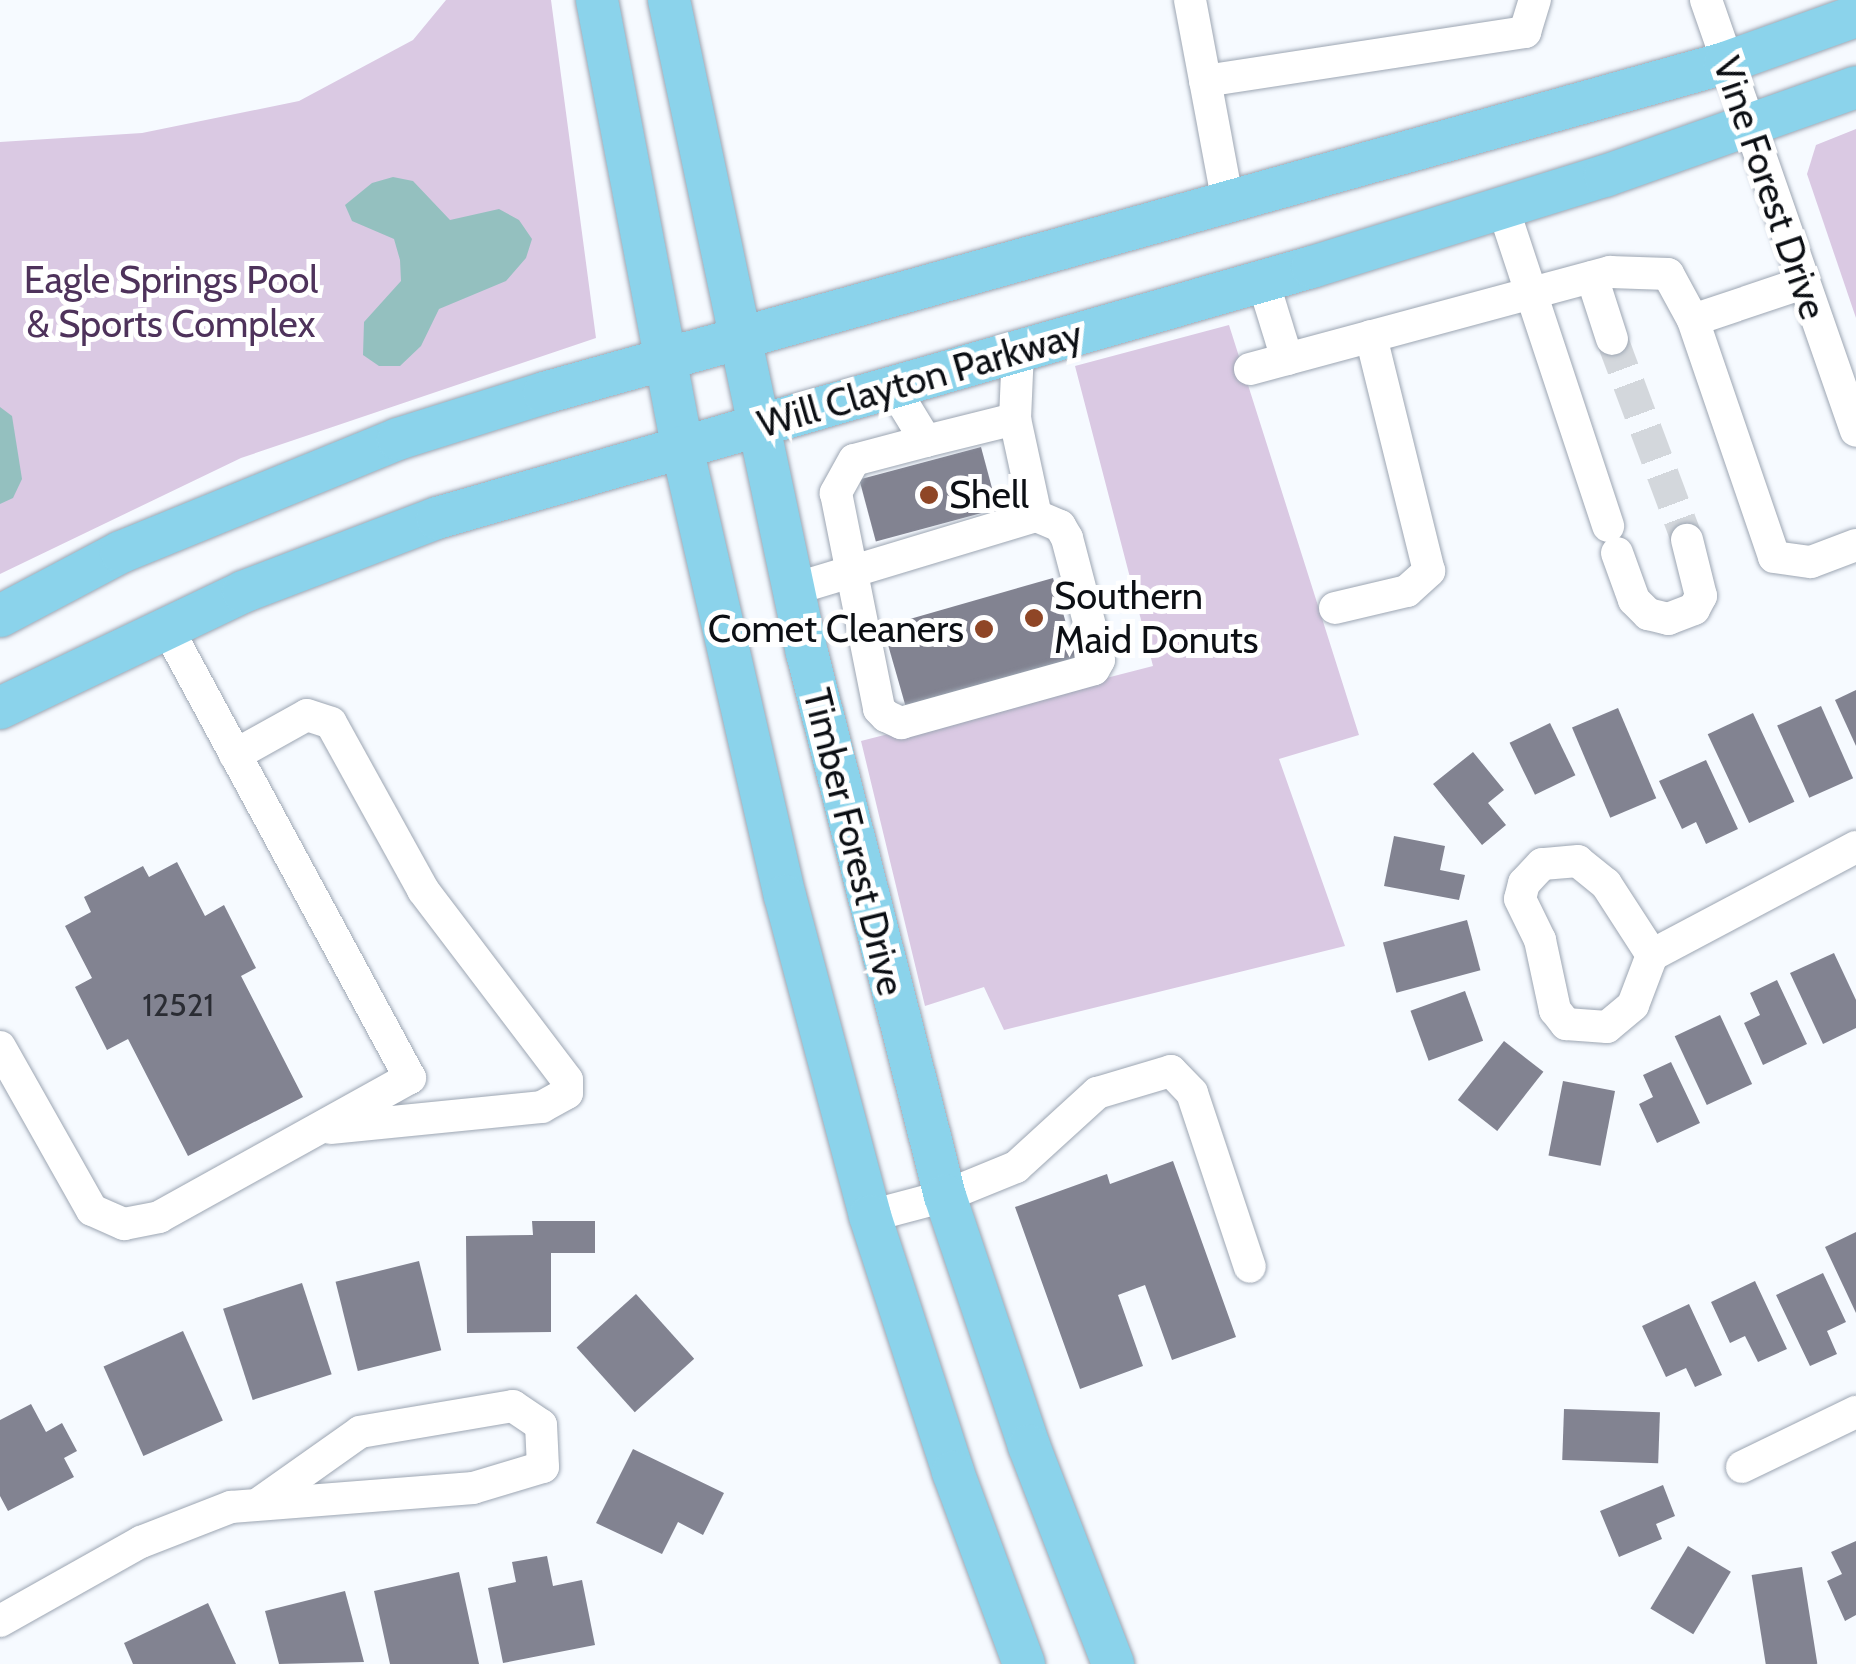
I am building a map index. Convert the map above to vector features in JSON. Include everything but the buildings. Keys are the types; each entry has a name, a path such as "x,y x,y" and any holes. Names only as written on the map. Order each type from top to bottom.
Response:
{"main road":[{"name":"Timber Forest Drive","path":"597,0 682,446 785,896 870,1216 952,1472 1024,1664"},
{"name":"Timber Forest Drive","path":"670,0 737,342 761,424 794,589 945,1196 1029,1446 1113,1664"},
{"path":"0,616 121,552 398,440 666,358 737,342 1725,63 1856,16"},
{"name":"Will Clayton Parkway","path":"0,708 166,626 405,529 1503,208 1856,87"}],"street":[{"path":"1190,0 1228,203"},
{"path":"1205,80 1524,32 1535,0"},
{"name":"Vine Forest Drive","path":"1706,0 1746,125 1856,432"},
{"path":"1503,208 1612,539 1634,600 1648,614 1668,618 1694,608 1701,596 1687,540"},
{"path":"1250,369 1592,277 1640,269 1668,274 1693,320 1774,557 1811,562 1856,545"},
{"path":"1592,277 1612,338"},
{"path":"1262,278 1286,359"},
{"path":"1693,320 1803,283"},
{"path":"1335,608 1406,591 1429,571 1371,336"},
{"path":"1018,351 1015,419 1036,516"},
{"path":"893,387 926,441"},
{"path":"794,589 852,572 1036,516 1060,526 1067,538 1099,660 1084,676 892,720 879,709 852,572 836,492 854,460 1015,419"},
{"path":"0,1047 92,1210 124,1224 159,1216 410,1078 166,626"},
{"path":"235,754 308,715 330,723 423,890 568,1080 567,1093 542,1107 317,1130"},
{"path":"1652,955 1606,884 1578,860 1542,864 1524,883 1520,900 1540,940 1556,1010 1566,1024 1586,1029 1622,1019 1652,955 1856,847"},
{"path":"870,1216 945,1196 1016,1167 1096,1093 1138,1075 1171,1070 1192,1093 1250,1267"},
{"path":"0,1621 170,1528 262,1502 473,1488 543,1467 541,1425 513,1406 360,1432 262,1502"},
{"path":"1742,1467 1856,1412"}],"green space":[{"name":"Eagle Springs Pool & Sports Complex","path":"446,0 551,0 596,338 241,458 0,574 0,142 142,133 299,101 413,40"},
{"path":"1856,129 1856,318 1807,174 1816,145"},
{"path":"1229,325 1359,735 1279,759 1345,946 1004,1030 984,987 925,1006 861,741 1153,666 1075,366"}],"water":[{"path":"393,177 413,181 450,220 499,209 519,220 532,239 526,258 506,281 439,309 421,346 400,366 379,366 363,355 364,322 401,281 400,260 394,239 352,221 345,205 372,183"},
{"path":"0,407 12,416 22,479 13,498 0,504"}],"tunnel":[{"path":"1612,339 1687,540"}],"place":[{"name":"Shell","path":"929,495"},
{"name":"Southern Maid Donuts","path":"1034,618"},
{"name":"Comet Cleaners","path":"984,629"}]}
